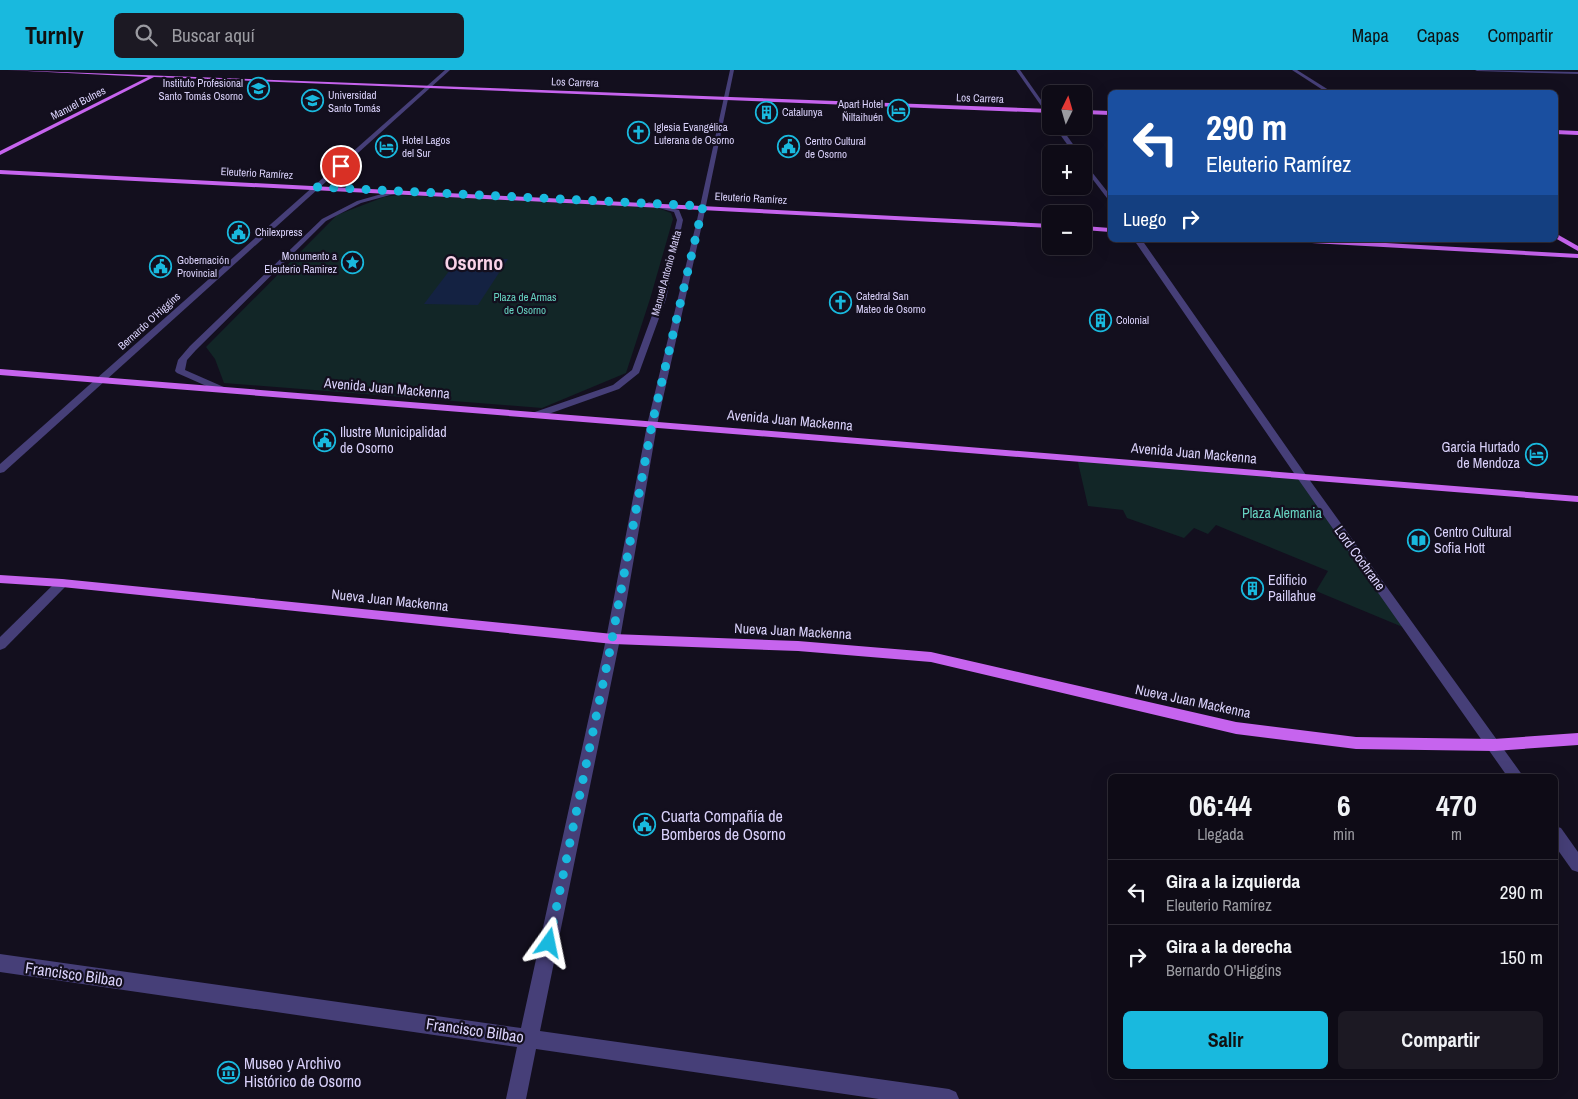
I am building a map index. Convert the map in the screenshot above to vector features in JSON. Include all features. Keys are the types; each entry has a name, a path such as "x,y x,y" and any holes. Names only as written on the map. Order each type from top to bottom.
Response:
{"main road":[{"name":"Los Carrera","path":"9,70 1042,110"},
{"name":"Manuel Bulnes","path":"0,154 165,70"},
{"path":"1092,112 1108,113"},
{"path":"1558,132 1578,133"},
{"name":"Eleuterio Ramírez","path":"0,172 703,206 1042,225"},
{"path":"1092,229 1108,230"},
{"path":"1558,237 1578,249"},
{"path":"1330,242 1578,256"},
{"name":"Avenida Juan Mackenna","path":"0,372 1578,499"},
{"name":"Nueva Juan Mackenna","path":"0,579 62,583 613,639 798,646 931,656 1236,728 1356,744 1494,746 1578,739"}],"street":[{"name":"Bernardo O'Higgins","path":"0,470 448,70"},
{"name":"Manuel Antonio Matta","path":"516,1099 613,639 652,424 703,206 732,70"},
{"path":"1018,70 1042,101"},
{"path":"1294,70 1326,90"},
{"path":"1477,70 1578,73"},
{"path":"1092,175 1108,197"},
{"path":"223,390 180,371 183,360 193,348 324,220 366,199 399,191"},
{"name":"Manuel Antonio Matta","path":"536,415 616,386 636,371 662,300 680,220 677,211 649,204"},
{"name":"Lord Cochrane","path":"1139,242 1302,477 1514,774"},
{"path":"0,645 62,583"},
{"path":"1558,837 1578,865"},
{"name":"Francisco Bilbao","path":"0,963 529,1037 949,1099"}],"green space":[{"name":"Plaza de Armas de Osorno","path":"398,195 653,206 671,213 673,219 626,373 542,408 224,383 215,359 206,347 337,215 384,197"},
{"name":"Plaza Alemania","path":"1077,458 1302,477 1405,628 1316,591 1328,571 1216,525 1208,534 1194,528 1184,538 1127,518 1123,510 1088,506"}],"water":[{"path":"459,258 508,259 478,305 424,304"}],"place":[{"name":"Instituto Profesional Santo Tomás Osorno","path":"259,89"},
{"name":"Universidad Santo Tomás","path":"312,101"},
{"name":"Apart Hotel Ñiltaihuén","path":"899,110"},
{"name":"Catalunya","path":"766,112"},
{"name":"Iglesia Evangélica Luterana de Osorno","path":"638,133"},
{"name":"Hotel Lagos del Sur","path":"386,146"},
{"name":"Centro Cultural de Osorno","path":"789,147"},
{"name":"Chilexpress","path":"239,232"},
{"name":"Monumento a Eleuterio Ramirez","path":"353,262"},
{"name":"Gobernación Provincial","path":"161,266"},
{"name":"Catedral San Mateo de Osorno","path":"840,302"},
{"name":"Colonial","path":"1100,320"},
{"name":"Ilustre Municipalidad de Osorno","path":"324,440"},
{"name":"Garcia Hurtado de Mendoza","path":"1536,455"},
{"name":"Centro Cultural Sofia Hott","path":"1418,540"},
{"name":"Edificio Paillahue","path":"1252,588"},
{"name":"Cuarta Compañía de Bomberos de Osorno","path":"645,825"},
{"name":"Museo y Archivo Histórico de Osorno","path":"228,1072"}],"district":[{"name":"Osorno","path":"474,263"}],"route":[{"path":"341,166 317,187 703,206 652,424 610,650 549,943"}]}
